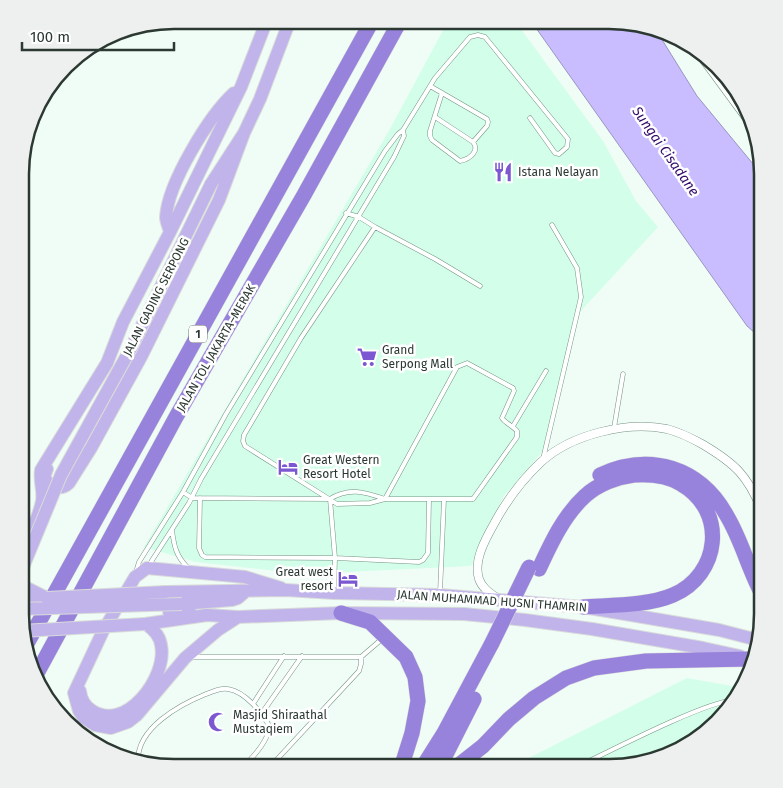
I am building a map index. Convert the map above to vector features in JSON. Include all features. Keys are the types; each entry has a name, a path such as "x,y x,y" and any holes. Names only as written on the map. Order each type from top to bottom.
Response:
{"highway":[{"name":"JALAN TOL JAKARTA–MERAK","path":"31,636 367,29"},
{"name":"JALAN TOL JAKARTA–MERAK","path":"40,669 171,425 304,195 395,29"},
{"path":"534,568 540,543 563,505 586,482 620,467 654,464 670,467 685,473 700,483 720,503 754,576"},
{"path":"443,759 534,568 578,502 593,490 613,480 641,475 669,478 682,484 701,501 707,512 713,538 712,552 705,568 696,580 672,596 645,603 583,607"},
{"path":"341,613 370,622 406,657 415,677 418,701 412,733 404,759"},
{"path":"428,759 497,643"},
{"path":"466,759 534,698 566,678 594,668 646,662 747,659"}],"main road":[{"name":"JALAN GADING SERPONG","path":"29,537 42,501 39,480 41,470 107,363 123,322 170,232 241,87 264,29"},
{"name":"JALAN GADING SERPONG","path":"29,553 64,468 131,348 211,184 244,133 260,99 287,29"},
{"path":"54,447 44,476 46,482 58,488 65,487 91,448 141,357 219,200 244,133"},
{"path":"238,616 185,658 128,722 111,728 95,725 84,718 79,711 74,693 79,681 103,631 135,577 147,568 244,577 286,590"},
{"path":"29,589 47,598"},
{"name":"JALAN MUHAMMAD HUSNI THAMRIN","path":"29,599 239,590 245,592 286,590 440,595 583,607 719,630 752,638"},
{"path":"29,609 182,604 232,600 245,592"},
{"name":"JALAN MUHAMMAD HUSNI THAMRIN","path":"172,616 201,612 207,615 238,616 341,613 464,614 592,629 694,646 747,658"},
{"path":"29,616 172,616"},
{"path":"30,631 146,624 172,616"},
{"path":"79,681 81,698 97,714 107,716 120,714 136,704 146,692 162,662 162,646 159,639 146,624"}],"street":[{"path":"714,73 736,103"},
{"path":"500,600 483,586 480,580 479,559 488,534 513,494 542,461 579,439 599,432 635,427 669,429 685,435 725,459 740,471 754,494"}],"lane":[{"path":"135,577 139,562 183,492 226,414 346,213 385,151 403,130 435,78 470,37 482,35 568,139 568,147 559,154 556,153 530,118"},
{"path":"430,86 487,119 487,126 473,142"},
{"path":"435,117 473,142 476,150 470,158 463,161 457,158 432,140 430,136 435,117 442,93"},
{"path":"147,568 192,498 201,479 359,217 394,157 404,136 403,130"},
{"path":"346,213 359,217 480,286"},
{"path":"542,461 581,296 577,268 552,225"},
{"path":"375,227 301,338 244,435 243,441 245,446 337,504 370,503 385,499 473,499 517,438 517,431 513,426 503,421 502,418 512,396 513,388 467,363 458,367 385,499"},
{"path":"513,426 546,371"},
{"path":"613,430 623,374"},
{"path":"183,492 192,498 330,499 341,493 367,492 385,499"},
{"path":"200,498 200,548 202,555 206,557 335,558 419,562 428,553 429,499"},
{"path":"440,595 444,498"},
{"path":"330,499 335,558 334,593"},
{"path":"172,530 174,547 179,560 192,572"},
{"path":"185,658 361,656 386,636"},
{"path":"253,704 284,656"},
{"path":"262,713 302,656"},
{"path":"277,759 358,672 361,656"},
{"path":"138,754 142,740 153,726 184,702 219,689 228,689 236,692 253,704 262,713 270,727 268,737 251,759"},
{"path":"594,759 700,709 725,701"}],"shaded area":[{"path":"444,29 521,29 603,141 636,201 658,227 579,313 543,451 504,496 471,566 303,574 196,562 144,547 390,129"},
{"path":"687,678 735,687 718,710 705,723 682,740 665,748 647,754 619,759 527,759"}],"water":[{"name":"Sungai Cisadane","path":"537,29 628,30 661,38 697,96 754,165 754,332 747,326"}],"place":[{"name":"Istana Nelayan","path":"503,172"},
{"name":"Grand Serpong Mall","path":"367,357"},
{"name":"Great Western Resort Hotel","path":"288,467"},
{"name":"Great west resort","path":"348,579"},
{"name":"Masjid Shiraathal Mustaqiem","path":"218,722"}]}
